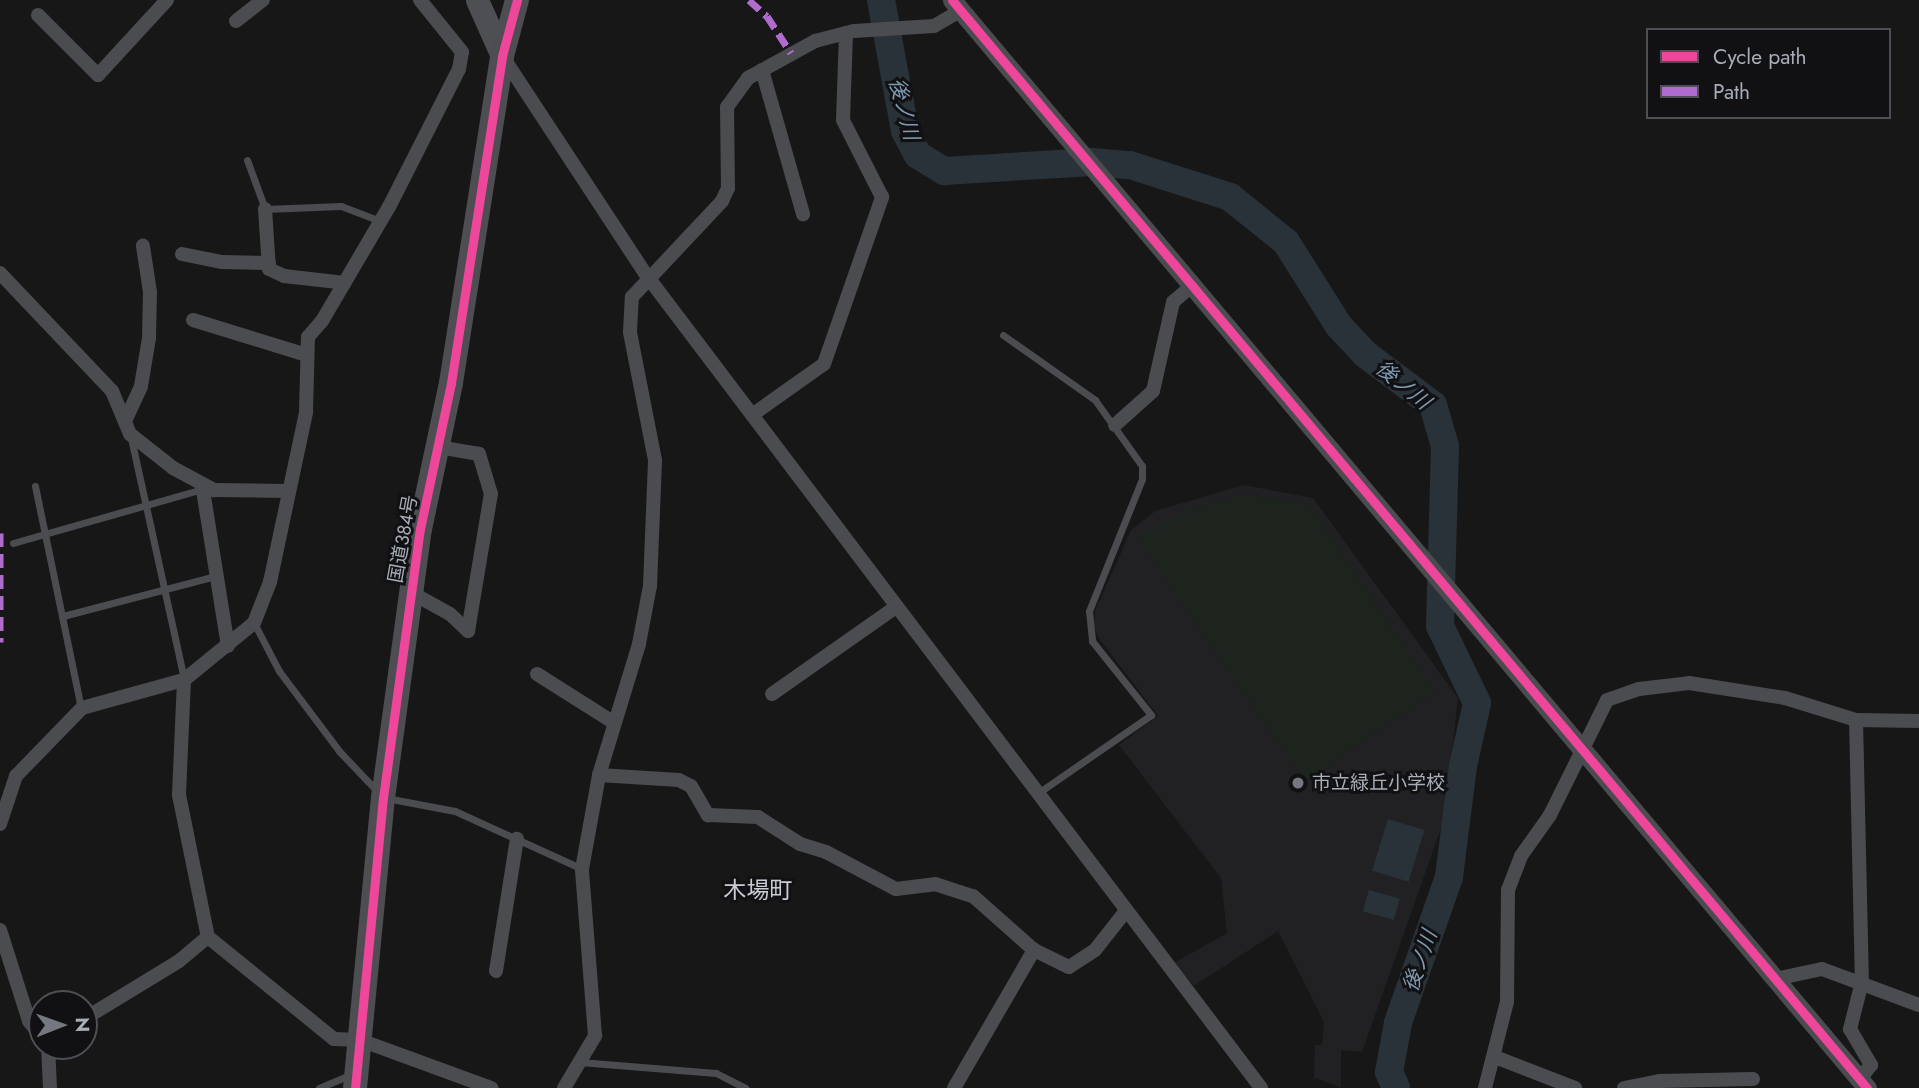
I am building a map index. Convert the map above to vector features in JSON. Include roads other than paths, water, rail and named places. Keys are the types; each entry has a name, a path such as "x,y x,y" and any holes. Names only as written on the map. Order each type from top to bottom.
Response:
{"highway":[{"name":"国道384号","path":"356,1080 383,798 412,593 502,56 517,0"}],"main road":[{"path":"477,0 502,56"}],"street":[{"path":"38,15 99,75 167,0"},
{"path":"236,21 264,0"},
{"path":"0,824 16,776 82,708 184,680 254,623 270,582 287,491 306,412 308,337 345,283 381,222 459,69 462,52 420,0"},
{"path":"564,1088 595,1036 582,869 599,775 639,643 650,586 656,460 630,332 632,297 647,276 722,201 728,188 727,107 748,78 815,41 846,33 933,26 956,6 1864,1084 1871,1065 1850,1029 1862,982 1856,720"},
{"path":"752,415 824,364 882,197 843,120 846,33"},
{"path":"502,56 647,276 1125,912 1261,1088"},
{"path":"762,70 803,214"},
{"path":"265,209 269,268 284,276 345,283"},
{"path":"127,427 141,386 149,338 150,292 143,246"},
{"path":"182,254 222,262 268,263"},
{"path":"0,272 112,391 127,427 173,468 214,490 287,491"},
{"path":"1115,425 1153,391 1174,302 1190,287"},
{"path":"193,320 307,355"},
{"path":"412,593 450,614 468,631 491,494 479,454 438,447"},
{"path":"203,486 228,646"},
{"path":"772,694 896,607"},
{"path":"537,674 613,722"},
{"path":"184,680 179,795 208,937 334,1040 360,1040 491,1088"},
{"path":"1485,1088 1507,1002 1508,890 1521,856 1550,815 1607,700 1639,689 1689,683 1784,698 1856,720 1919,721"},
{"path":"599,775 679,780 691,786 708,815 758,817 800,844 826,852 895,889 935,884 973,897 1034,950 1069,967 1095,950 1125,912"},
{"path":"496,971 517,839"},
{"path":"0,930 28,1018"},
{"path":"98,1010 179,961 208,937"},
{"path":"954,1088 1034,950"},
{"path":"1775,979 1822,969 1919,1005"},
{"path":"1495,1057 1575,1088"},
{"path":"49,1060 50,1088"},
{"path":"1624,1088 1660,1081 1753,1079"}],"lane":[{"path":"247,160 265,209 341,206 381,222"},
{"path":"1003,335 1095,400 1142,466 1142,479 1089,611 1092,641 1152,715 1037,794"},
{"path":"127,427 184,680"},
{"path":"35,486 82,708"},
{"path":"13,543 144,506 203,486"},
{"path":"63,616 217,576"},
{"path":"254,623 279,671 339,751 383,798 455,811 582,869"},
{"path":"579,1062 716,1073 745,1088"},
{"path":"319,1088 356,1080"}],"waterway":[{"name":"後ノ川","path":"881,0 905,131 918,155 944,171 1092,162 1130,165 1230,197 1286,242 1339,326 1365,354 1433,405 1445,446 1440,626 1477,703 1463,766 1449,877 1398,1023 1389,1072 1396,1088"}],"place":[{"name":"市立緑丘小学校","path":"1298,783"}],"district":[{"name":"木場町","path":"758,890"}]}
